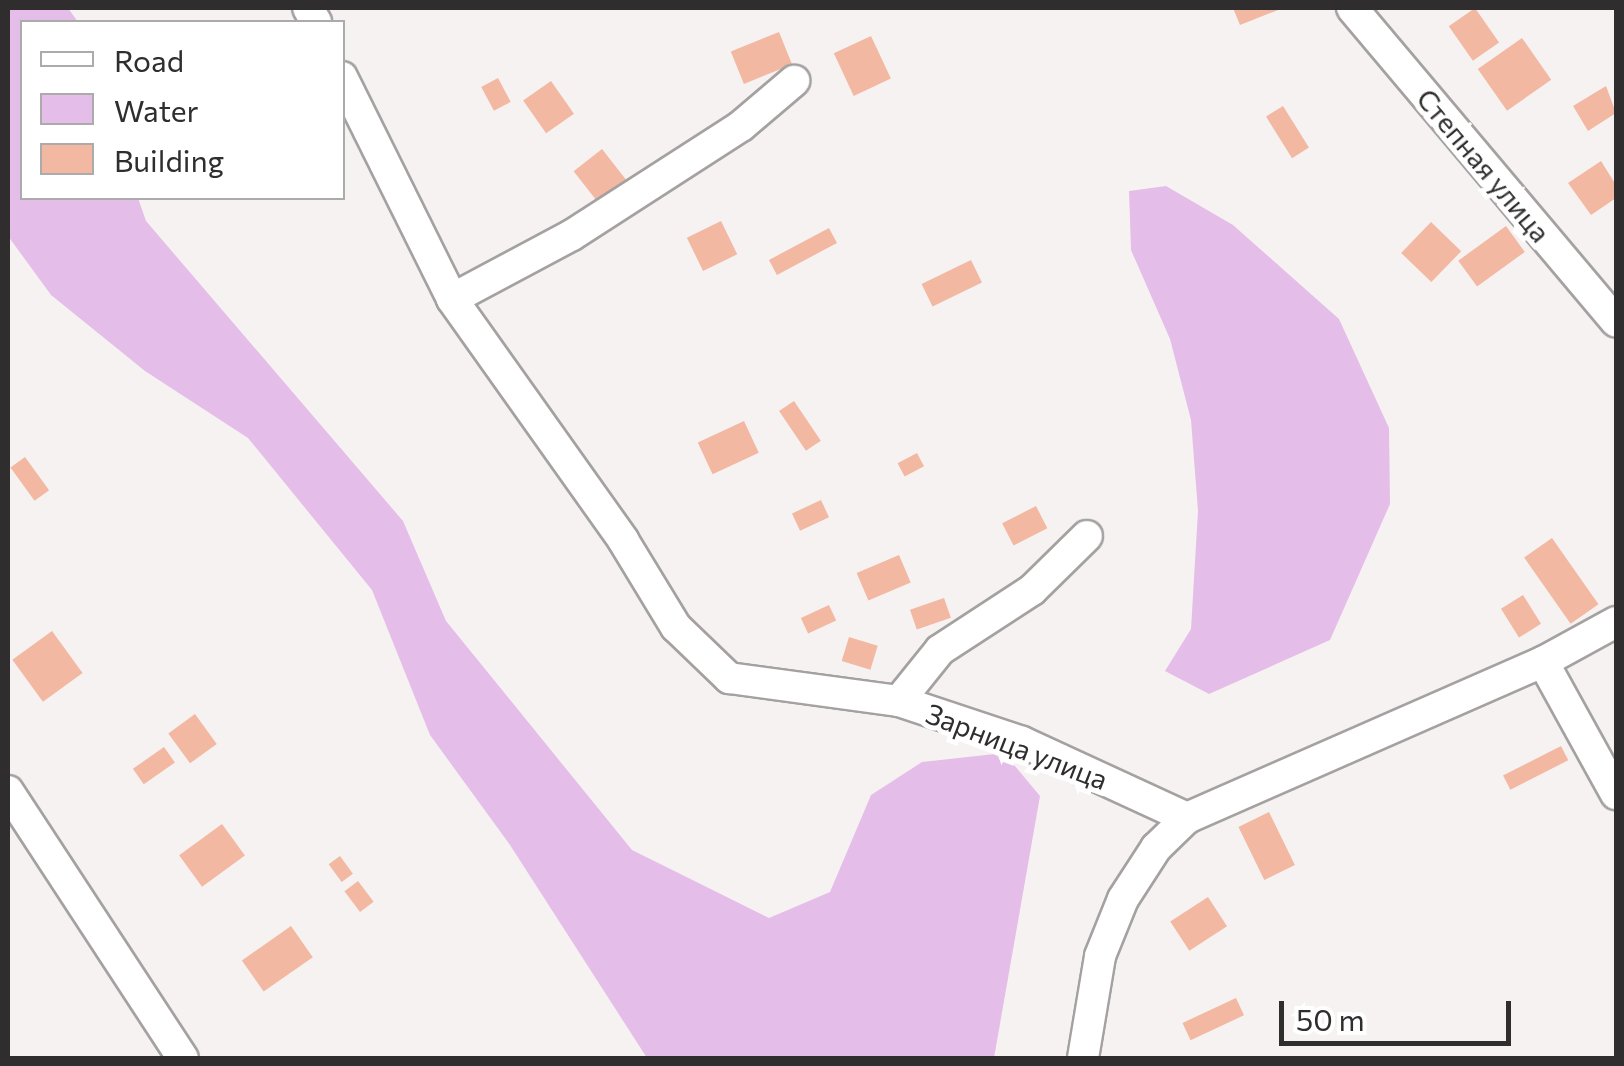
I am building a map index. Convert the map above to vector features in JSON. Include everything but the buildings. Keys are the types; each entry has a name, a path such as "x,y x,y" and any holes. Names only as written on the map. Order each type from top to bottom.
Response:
{"street":[{"name":"Степная улица","path":"1352,8 1616,322"},
{"path":"452,300 572,235 741,126 794,81"},
{"name":"Зарница улица","path":"345,83 452,300 623,540 676,627 730,678 898,701 1022,742 1187,818"},
{"path":"898,701 940,650 1032,590 1087,536"},
{"path":"1082,1058 1100,956 1123,899 1156,848 1187,818 1544,662 1616,622"},
{"path":"1544,662 1616,794"},
{"path":"8,790 183,1058"}],"water":[{"path":"8,8 68,8 77,20 20,20 20,200 139,200 146,221 403,521 446,621 632,850 769,918 830,892 871,795 922,762 1004,753 1040,796 994,1058 647,1058 510,845 430,735 372,590 248,438 145,371 51,295 8,236"},
{"path":"1166,186 1233,225 1339,319 1389,428 1390,504 1330,640 1209,694 1165,671 1191,629 1198,511 1191,420 1170,339 1131,250 1129,191"}]}
